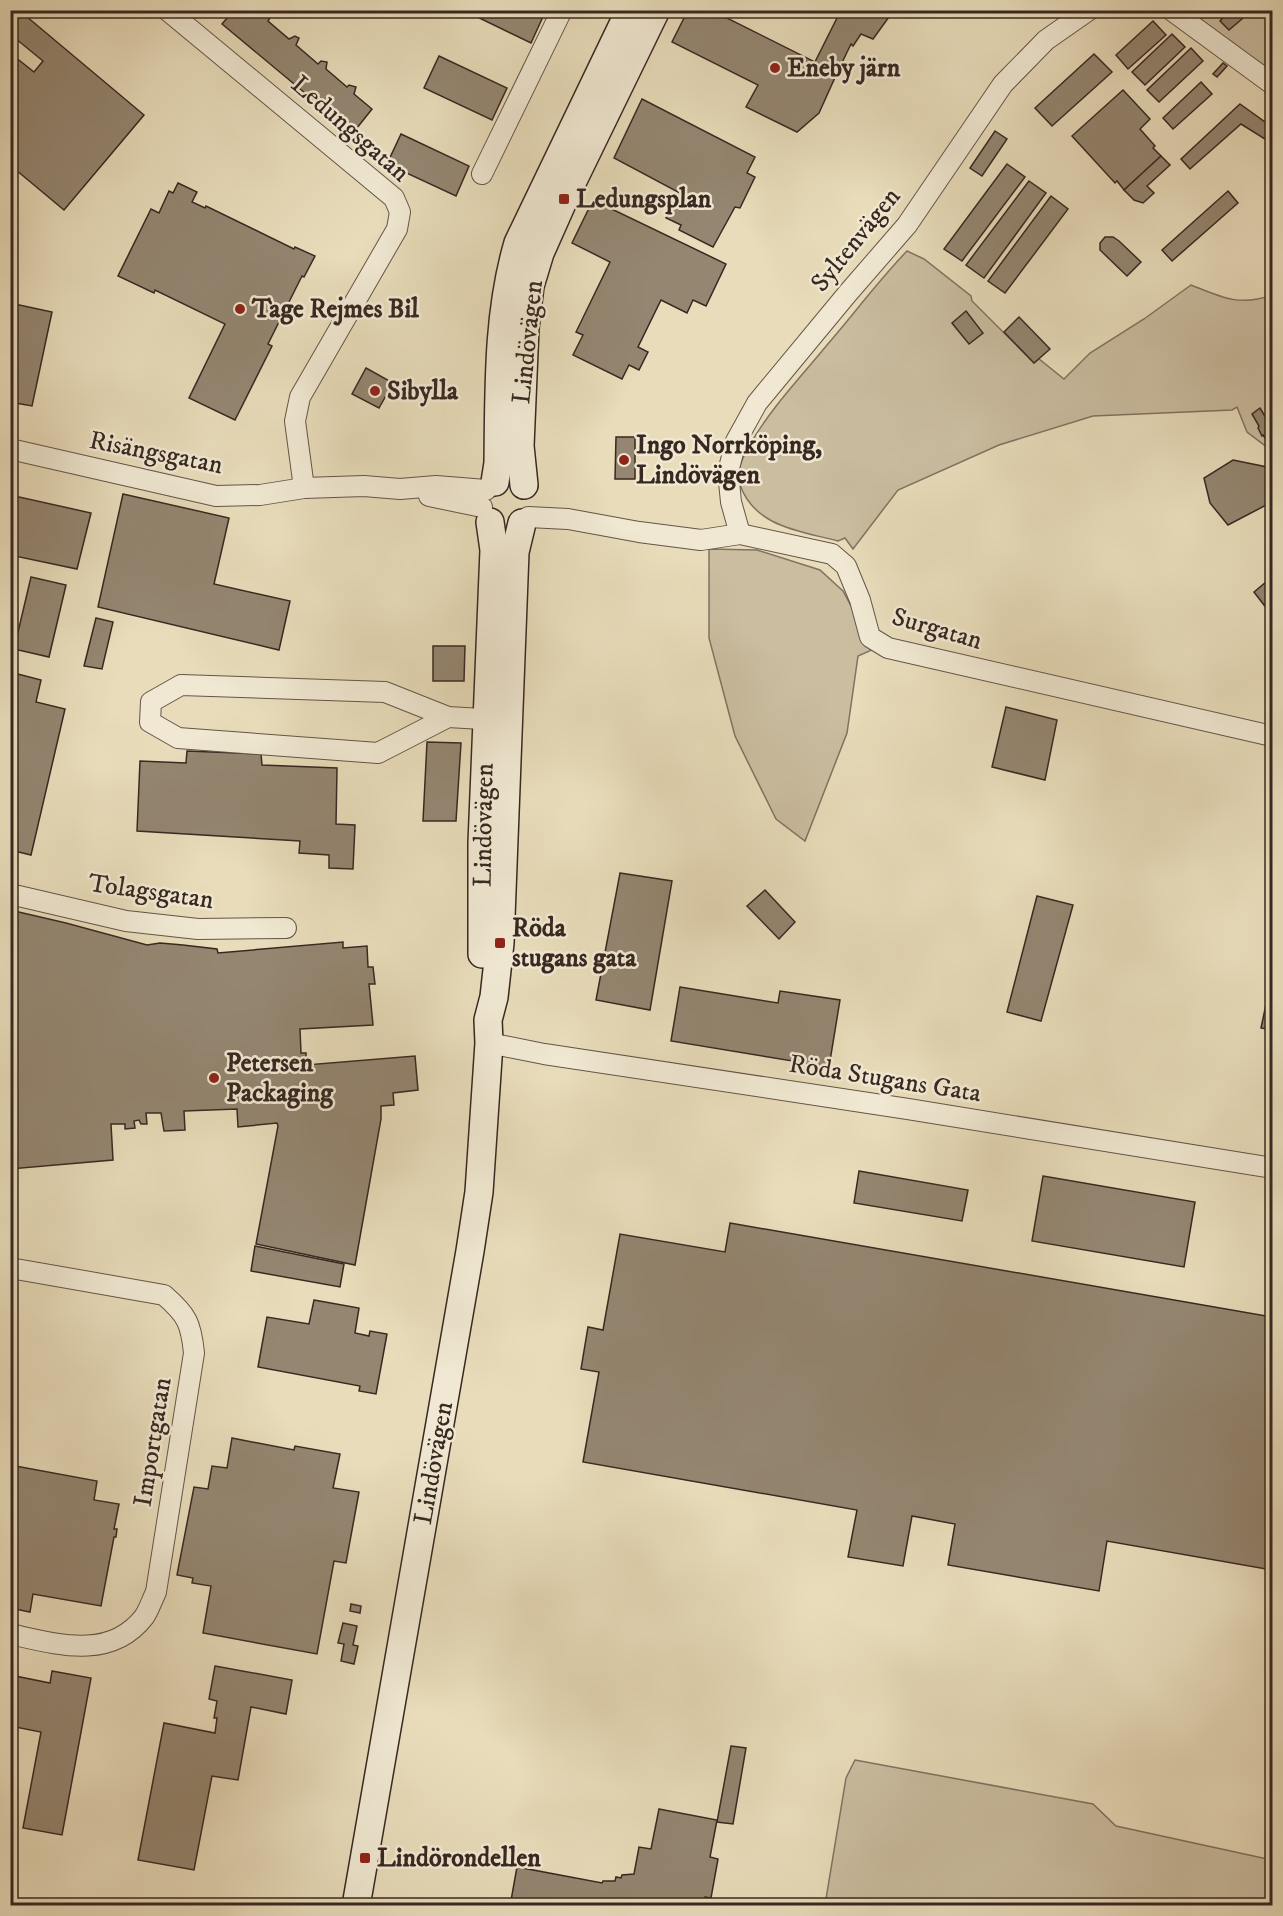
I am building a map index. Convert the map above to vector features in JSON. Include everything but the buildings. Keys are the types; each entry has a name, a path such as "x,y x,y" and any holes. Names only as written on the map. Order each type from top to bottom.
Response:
{"main road":[{"name":"Lindövägen","path":"356,1905 479,1192 489,1031 501,943 494,550 488,500 498,463 504,319 510,269 518,243 630,10"},
{"name":"Lindövägen","path":"497,720 515,552 526,506 520,435 525,328 530,286 540,253 564,199 656,10"},
{"path":"508,478 526,506 514,527 497,527 488,500 508,478"}],"street":[{"name":"Ledungsgatan","path":"167,10 190,18 394,198 400,212 397,229 300,397 295,421 304,488"},
{"path":"482,174 562,10"},
{"name":"Syltenvägen","path":"740,534 731,502 728,472 736,441 757,404 907,225 1003,84 1046,40 1089,10"},
{"path":"1171,10 1272,84"},
{"name":"Risängsgatan","path":"10,449 216,496 260,495 304,488 363,486 400,489 436,486 488,500"},
{"name":"Surgatan","path":"526,506 568,519 629,531 701,540 740,534 832,554 846,566 860,600 870,637 888,648 1272,735"},
{"path":"448,717 378,753 178,738 150,722 152,702 181,685 386,692 448,717 497,720"},
{"name":"Tolagsgatan","path":"10,894 126,921 198,928 286,928"},
{"name":"Röda Stugans Gata","path":"489,1031 544,1054 908,1109 1272,1168"},
{"name":"Importgatan","path":"10,1268 164,1295 181,1309 192,1330 194,1353 156,1592 144,1617 123,1637 101,1646 62,1645 10,1634"}],"shaded area":[{"path":"1184,11 1272,11 1272,76"},
{"path":"907,251 924,259 971,296 972,301 1034,363 1039,359 1064,379 1090,353 1144,319 1191,285 1230,299 1250,300 1272,295 1272,451 1247,432 1237,407 1232,410 1093,416 999,445 898,490 853,549 845,538 838,541 809,534 768,519 756,510 740,485 739,470 747,450 766,419 786,394"},
{"path":"709,549 757,550 820,570 843,591 874,649 858,656 847,733 805,841 776,819 735,736 709,638"},
{"path":"855,1760 1093,1804 1116,1826 1272,1860 1272,1905 825,1905 846,1778"}],"place":[{"name":"Eneby järn","path":"775,68"},
{"name":"Ledungsplan","path":"564,199"},
{"name":"Tage Rejmes Bil","path":"240,309"},
{"name":"Sibylla","path":"375,391"},
{"name":"Ingo Norrköping, Lindövägen","path":"624,460"},
{"name":"Röda stugans gata","path":"500,943"},
{"name":"Petersen Packaging","path":"214,1078"},
{"name":"Lindörondellen","path":"365,1858"}]}
